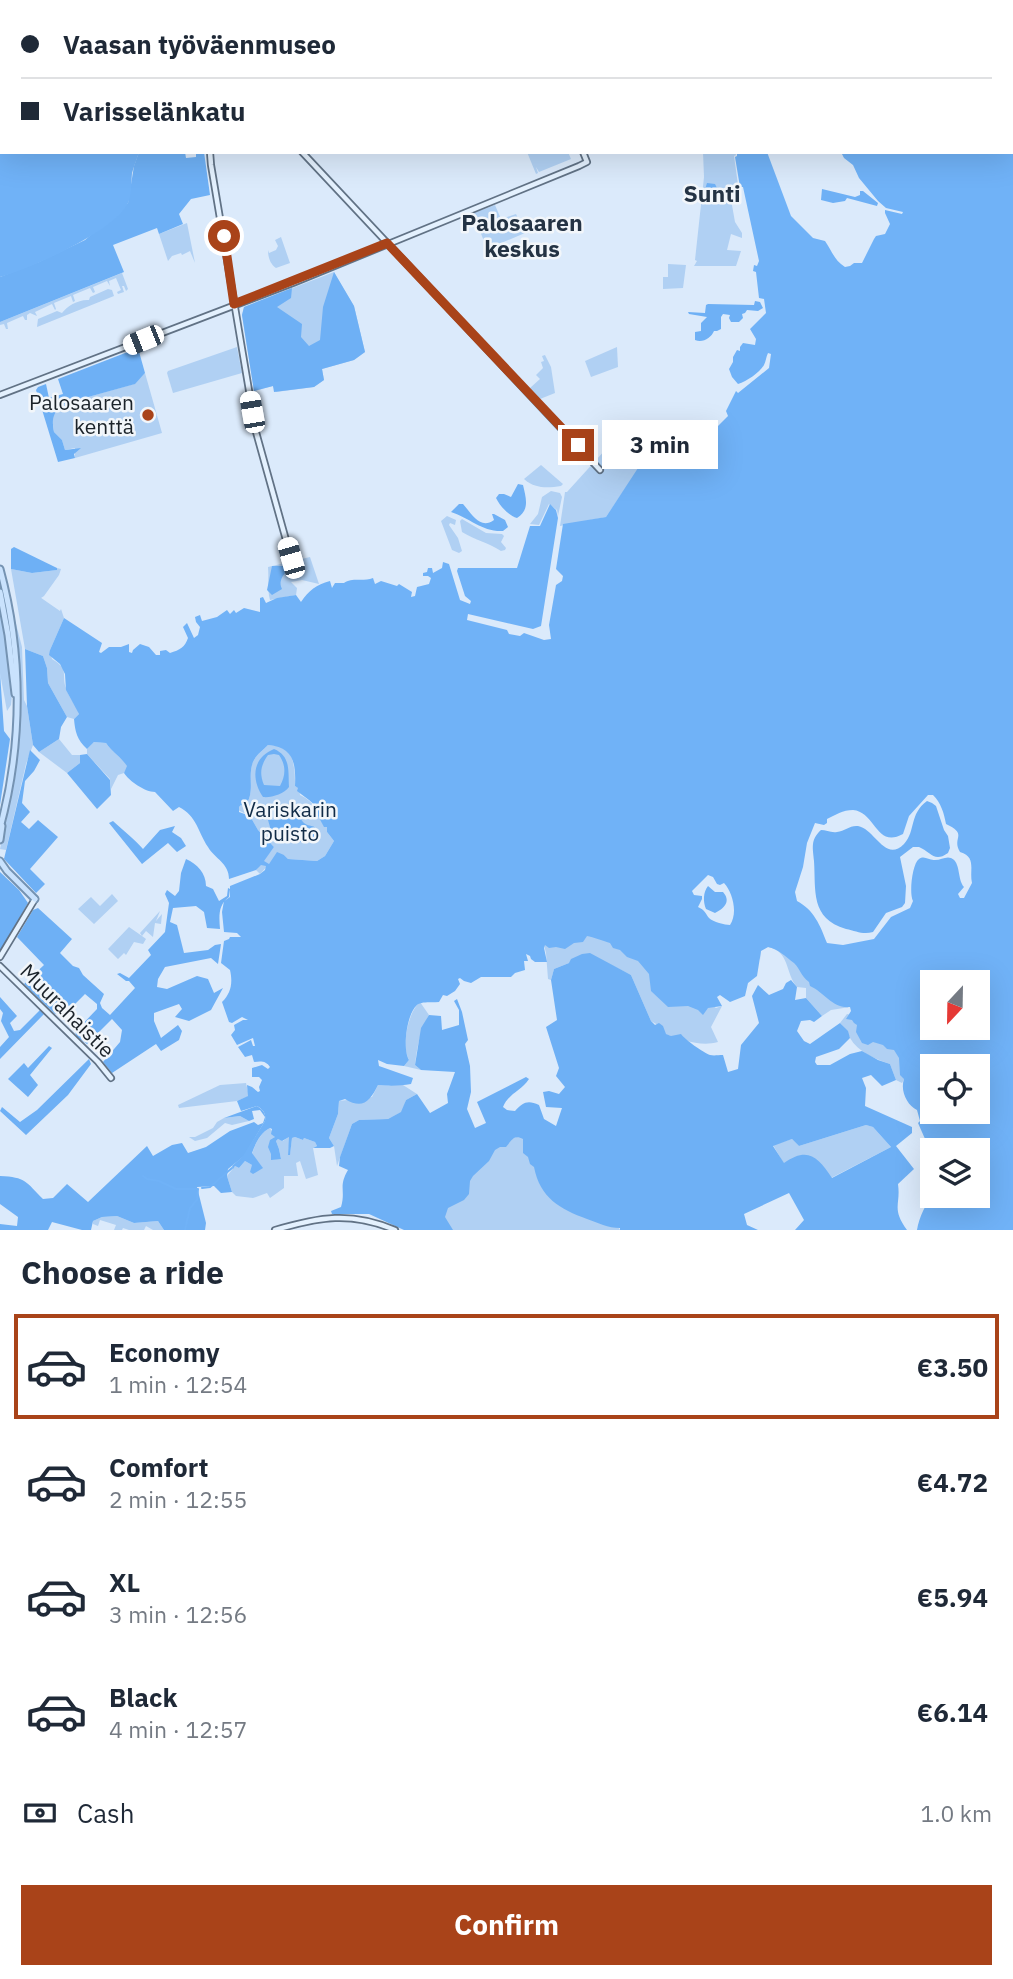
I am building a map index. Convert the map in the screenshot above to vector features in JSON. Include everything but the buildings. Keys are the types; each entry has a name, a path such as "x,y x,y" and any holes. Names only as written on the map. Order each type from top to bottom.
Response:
{"main road":[{"path":"0,569 14,635 18,686 14,748 0,840"},
{"path":"0,592 16,708"},
{"path":"0,820 7,797"},
{"path":"0,828 5,809"},
{"path":"0,860 7,871 35,899"},
{"path":"0,868 7,871"}],"street":[{"path":"211,154 256,432 291,558"},
{"path":"304,154 600,470"},
{"path":"0,395 587,162 584,154"},
{"path":"0,957 35,899"},
{"name":"Muurahaistie","path":"0,966 111,1078"},
{"path":"275,1230 314,1220 341,1217 372,1221 395,1230"}],"green space":[{"path":"138,154 185,154 186,158 204,154 210,195 191,199 179,214 183,224 159,234 157,228 113,245 124,272 0,322 0,277 85,240 128,203"},
{"path":"528,154 569,154 571,159 539,172 536,167 536,174"},
{"path":"703,154 736,154 738,185 730,190 721,189 730,194 735,222 742,233 742,238 731,234 727,250 741,251 736,266 694,266 697,261 704,177"},
{"path":"707,183 715,184 724,202 701,202"},
{"path":"822,189 855,197 863,191 878,203 877,206 847,198 845,201 833,203 821,200"},
{"path":"495,205 501,219 516,214 525,233 487,249 473,213"},
{"path":"187,223 195,263 190,251 172,256 168,261 159,234"},
{"path":"281,237 290,263 276,268 270,260 268,250 269,253 276,250 278,246 275,240"},
{"path":"668,264 686,265 683,288 663,289 663,277 668,277"},
{"path":"334,272 354,306 365,352 354,360 322,369 324,380 314,387 276,392 273,386 254,391 242,315 244,307"},
{"path":"334,272 354,306 365,352 354,360 322,369 324,380 314,387 274,392 273,386 254,391 242,315 244,307 292,288 291,298 277,307 302,324 301,337 309,346 320,340 323,307"},
{"path":"122,273 128,289 126,291 122,286 124,292 118,294 121,290 116,278 109,281 110,286 107,281 93,287 93,293 90,288 73,295 73,302 71,296 54,303 55,310 52,304 35,312 37,316 30,313 27,320 23,316 7,323 8,329 4,324 0,325 0,322"},
{"path":"108,289 112,290 114,296 37,327 38,319 57,311 62,313 74,304 89,300"},
{"path":"755,301 760,302 763,308 758,311 747,310 739,322 731,322 730,315 723,314 721,329 714,331 706,339 695,340 695,332 701,331 701,323 707,317 688,312 705,313 708,304 754,305"},
{"path":"237,347 242,373 173,393 168,371"},
{"path":"617,347 618,367 591,377 585,361"},
{"path":"138,348 145,373 135,384 63,404 57,411 53,420 54,432 62,440 65,450 81,448 74,454 75,458 58,462 36,390 38,387 46,384 49,398 63,394 58,379"},
{"path":"545,355 551,367 555,393 540,399 530,388 540,379 536,375 543,368 541,362 544,361 542,356"},
{"path":"145,373 162,433 75,458 75,448 65,450 62,440 54,432 52,417 63,404 134,384"},
{"path":"626,427 630,442 651,450 606,517 560,526 565,492"},
{"path":"541,465 563,484 542,487 524,479"},
{"path":"518,484 523,485 526,503 524,511 517,518 510,515 496,498 499,494 511,497"},
{"path":"551,491 560,493 562,497 558,516 557,510 549,504 539,525 530,524 538,514 542,497"},
{"path":"459,504 463,504 480,522 489,523 494,520 494,514 505,520 508,527 503,531 496,531 451,512"},
{"path":"447,516 456,520 455,525 449,525 458,538 462,551 459,553 452,550 441,521"},
{"path":"462,519 486,533 502,534 504,536 501,542 505,550 501,551 462,532"},
{"path":"14,547 57,570 32,573 11,569 11,549"},
{"path":"310,557 319,584 302,580 291,582 297,588 296,595 270,600 268,567"},
{"path":"272,566 285,566 285,573 281,581 282,589 272,595 267,590"},
{"path":"11,569 32,573 61,569 41,598 60,611 61,609 64,618 50,650 52,659 63,669 66,688 79,714 74,719 67,717 48,683 43,656 25,649"},
{"path":"0,607 12,695 7,711 0,673"},
{"path":"15,620 22,647 24,700 33,745 6,850 0,849 16,764 20,707"},
{"path":"25,649 43,656 48,683 67,717 61,727 59,739 39,752 33,745 27,706"},
{"path":"0,673 4,731 10,739 0,805"},
{"path":"59,739 72,755 80,755 80,763 67,773 39,752"},
{"path":"94,742 106,743 128,766 124,773 118,775 111,789 110,779 87,754 87,749"},
{"name":"Variskarin puisto","path":"268,745 281,746 289,753 293,763 295,786 299,788 300,795 313,805 334,841 325,856 317,861 288,859 284,855 271,862 260,874 256,870 274,847 258,830 250,816 238,810 241,805 245,807 248,801 253,762"},
{"path":"274,749 286,760 289,787 277,795 263,797 255,776 258,763","holes":["268,755 279,755 284,770 280,786 264,785 261,773 264,762"]},
{"path":"30,750 40,760 25,781 22,803 30,812 21,822 29,829 38,820 58,837 30,869 45,884 36,893 4,859"},
{"path":"87,754 110,780 111,795 97,809 67,773 80,763 80,755"},
{"path":"927,801 936,806 950,848 948,853 936,857 919,847 913,847 900,857 906,886 905,903 902,907 886,913 873,932 869,933 846,929 826,918 817,902 813,844 821,830 837,832 858,826 891,850 897,849 908,839 917,811"},
{"path":"300,806 302,820 314,827 317,835 301,842 279,841 272,834 268,820 280,820"},
{"path":"113,821 143,849 160,830 175,826 172,832 181,838 186,846 177,852 168,843 142,864 109,823"},
{"path":"186,859 200,870 206,886 213,889 219,901 227,896 228,888 229,897 221,907 220,929 207,928 204,912 196,906 173,908 170,922 177,925 184,953 208,950 221,944 218,964 211,958 165,967 157,987 167,989 197,976 208,979 214,993 223,988 211,1010 189,1021 175,1017 182,1009 179,1004 154,1013 154,1021 161,1038 178,1025 182,1031 179,1040 161,1051 156,1044 112,1073 103,1062 120,1042 122,1030 112,1019 87,1044 77,1037 75,1032 97,1009 97,1004 85,994 72,1007 64,1005 55,1014 24,984 44,965 17,937 33,910 38,908 72,939 60,953 104,994 100,1003 110,1015 135,988 117,974 129,978 151,955 148,950 165,932 169,903 165,894 167,890 175,896 179,891"},
{"path":"0,872 28,903 0,952"},
{"path":"708,886 715,892 723,892 727,898 724,907 715,913 705,906 704,894"},
{"path":"112,894 118,901 94,924 78,909 91,897 100,906"},
{"path":"160,911 156,921 162,914 161,924 155,923 153,937 146,931 142,936 140,933"},
{"path":"587,923 716,1008 722,1006 711,1027 718,1042 698,1043 665,1034 663,1028 651,1021 631,975 605,962 569,963 554,969 551,980 548,979 544,945"},
{"path":"129,927 146,939 143,944 134,942 126,955 124,953 118,959 108,949"},
{"path":"774,944 850,1007 831,1010 822,1016 806,998 806,988 797,987 793,981 780,953 768,947 761,950 760,960 756,951"},
{"path":"590,953 631,975 655,1025 659,1023 666,1034 671,1036 681,1034 707,1054 723,1055 728,1072 738,1069 741,1045 759,1023 752,996 758,985 769,995 783,989 791,980 797,987 795,1000 806,998 822,1016 814,1022 801,1021 797,1031 804,1041 810,1044 840,1023 848,1031 850,1038 839,1049 816,1057 817,1065 830,1065 862,1051 890,1064 896,1080 882,1086 871,1075 862,1078 866,1088 865,1106 912,1127 912,1133 896,1146 914,1169 898,1184 898,1211 907,1230 795,1230 804,1220 789,1193 744,1214 747,1225 758,1230 620,1230 577,1215 553,1201 541,1187 534,1167 523,1153 523,1139 517,1137 506,1147 495,1150 489,1161 470,1181 469,1194 464,1200 448,1208 445,1217 453,1230 404,1230 369,1214 332,1214 331,1211 341,1207 343,1181 348,1170 339,1166 340,1157 352,1124 359,1120 388,1119 401,1112 406,1100 417,1094 430,1113 448,1103 447,1094 455,1072 421,1070 415,1065 421,1028 429,1015 441,1016 442,1030 459,1025 459,1010 454,1001 457,999 468,1040 465,1044 470,1066 471,1092 467,1109 475,1128 486,1123 477,1102 526,1077 529,1079 503,1107 515,1111 526,1103 535,1103 539,1105 544,1119 556,1126 562,1108 546,1107 543,1092 559,1094 565,1087 556,1076 559,1068 546,1027 557,1020 551,980 554,969 582,954","holes":["866,1125 873,1127 891,1147 832,1178 812,1156 800,1155 784,1163 773,1146 792,1139 799,1146"]},
{"path":"0,997 17,1016 10,1023 14,1031 20,1030 40,1010 44,1014 0,1059 0,1047 9,1037 1,1021 3,1013 0,1009"},
{"path":"420,1002 429,1015 421,1033 416,1058 415,1065 421,1070 404,1066 409,1060 407,1030 412,1013"},
{"path":"847,1014 867,1022 890,1043 909,1070 902,1083 896,1080 890,1064 867,1054 853,1043 840,1023"},
{"path":"49,1046 52,1048 30,1075 38,1085 28,1097 8,1079 24,1063 28,1068"},
{"path":"89,1059 91,1064 68,1095 26,1135 0,1111 2,1107 20,1122 37,1110"},
{"path":"246,1083 249,1096 237,1101 179,1108 178,1105 220,1085"},
{"path":"378,1085 403,1085 417,1094 406,1100 402,1112 388,1119 359,1120 352,1124 337,1166 334,1146 329,1138 338,1114 339,1101 372,1097"},
{"path":"257,1106 264,1112 265,1117 260,1110 252,1111 254,1119 249,1121 240,1116 224,1118"},
{"path":"240,1116 249,1121 232,1125 225,1123 207,1138 195,1141 189,1137 195,1137 213,1128 224,1118"},
{"path":"265,1117 265,1121 244,1156 228,1169 227,1176 232,1192 221,1193 214,1186 197,1187 206,1223 205,1230 164,1230 158,1221 134,1223 117,1216 93,1221 91,1230 52,1222 48,1230 0,1230 0,1224 17,1226 18,1217 0,1204 0,1176 25,1182 43,1199 53,1198 67,1184 88,1202 147,1146 153,1156 172,1145 182,1143 188,1153 206,1147 230,1131 254,1122 258,1125 263,1123"},
{"path":"866,1125 873,1127 891,1147 831,1178 784,1164 773,1145 792,1139 799,1146"},
{"path":"557,1127 620,1230 435,1230 423,1170 517,1137"},
{"path":"270,1128 275,1137 273,1140 276,1159 281,1159 276,1141 278,1139 283,1141 290,1136 288,1155 292,1138 315,1142 317,1146 313,1148 318,1175 306,1179 300,1161 296,1163 298,1176 284,1176 284,1188 270,1198 267,1193 253,1198 236,1196 227,1176 235,1166 239,1168 245,1161 262,1167 252,1154 259,1139"},
{"path":"117,1216 134,1223 158,1221 164,1230 153,1230 146,1226 144,1230 114,1230 116,1225 100,1220 98,1226 93,1224 93,1221 102,1217"}],"shaded area":[{"path":"0,154 138,154 132,173 129,201 118,216 105,227 69,248 0,277"},
{"path":"737,154 768,154 791,216 813,238 825,241 845,267 862,263 876,236 885,234 890,224 885,210 903,212 886,208 878,201 859,178 853,165 842,154 1013,154 1013,1230 917,1230 924,1208 990,1208 990,1138 925,1138 918,1123 920,1121 917,1110 905,1097 904,1079 900,1075 899,1058 894,1050 873,1042 868,1045 862,1043 856,1032 857,1025 846,1019 851,1011 850,1007 834,1003 810,986 794,963 779,951 768,947 761,951 757,976 748,983 745,996 730,1002 720,995 717,997 722,1006 708,1008 703,1015 688,1006 668,1007 651,991 649,974 638,961 613,948 610,943 587,936 583,942 574,943 565,949 549,948 545,945 547,962 535,962 526,954 528,961 524,961 525,970 511,977 481,977 471,983 460,978 460,984 455,991 447,996 443,995 439,1002 422,1003 413,1009 406,1040 409,1060 404,1066 378,1060 379,1066 413,1078 411,1084 378,1085 369,1099 361,1104 345,1099 339,1101 338,1114 329,1138 334,1146 330,1148 313,1148 317,1146 315,1142 295,1137 292,1138 288,1155 289,1137 282,1141 278,1139 276,1141 281,1159 271,1160 268,1147 270,1140 275,1137 270,1128 261,1135 252,1153 263,1168 253,1174 250,1172 252,1165 245,1161 239,1168 235,1166 233,1169 232,1166 243,1156 265,1121 265,1114 257,1106 241,1111 237,1101 248,1096 247,1085 260,1091 262,1080 252,1077 252,1068 262,1065 268,1069 270,1067 264,1062 254,1062 252,1055 245,1057 238,1047 251,1040 255,1046 253,1038 237,1045 231,1035 235,1030 234,1025 248,1020 242,1017 229,1022 222,1002 231,983 230,970 221,963 224,941 230,937 241,937 237,933 224,932 222,912 224,901 230,897 230,886 260,874 266,866 261,865 256,870 229,879 227,869 208,847 190,815 179,807 173,811 155,792 142,788 130,779 124,773 127,766 106,743 94,742 87,749 81,742 74,719 79,714 66,690 65,674 60,664 49,655 64,618 102,643 101,653 109,647 129,644 129,652 132,653 140,644 160,655 160,651 166,650 170,653 184,646 188,638 183,627 187,623 194,638 198,635 200,627 195,617 200,615 202,621 217,617 227,610 230,614 234,610 236,613 244,608 260,612 260,598 263,597 266,603 296,595 301,602 313,589 330,581 332,588 335,583 373,578 375,584 381,581 397,586 399,584 412,592 411,597 415,596 417,587 429,584 431,578 423,576 423,573 432,568 433,573 442,568 443,562 449,564 460,600 470,604 471,601 465,596 458,568 517,568 530,526 540,526 550,504 556,510 558,518 541,626 533,629 468,614 467,620 507,630 509,634 520,636 524,633 544,640 551,639 549,625 556,585 562,581 563,576 556,569 563,524 606,517 655,442 691,443 707,437 728,416 726,411 736,391 738,393 769,368 771,354 768,353 759,371 738,384 729,369 733,357 737,350 740,351 743,343 755,345 756,339 750,329 766,313 764,299 759,298 756,272 753,271 754,265 757,266 759,261 735,157","holes":["268,745 277,746 292,758 297,791 317,807 317,814 334,841 325,856 317,861 288,859 277,852 269,864 264,861 274,847 258,830 250,816 239,812 239,807 245,807 250,795 253,762","928,795 933,795 943,812 946,824 957,831 960,852 969,857 972,883 964,898 960,898 958,894 964,887 954,860 921,858 913,873 913,901 910,908 891,917 874,939 843,945 827,943 816,919 797,901 795,892 807,843 815,823 824,825 827,819 853,810 867,817 881,834 894,837 903,834 909,816","708,875 713,877 717,884 724,883 730,892 734,915 730,925 709,918 704,910 698,907 702,896 694,895 692,891"]}],"waterway":[{"path":"202,1188 210,1187 232,1168"},
{"path":"143,1176 176,1189 198,1189 197,1200 190,1208 185,1230"}],"place":[{"name":"Palosaaren kenttä","path":"148,415"}],"district":[{"name":"Sunti","path":"712,194"},
{"name":"Palosaaren keskus","path":"522,236"}],"route":[{"path":"224,236 234,304 293,283 387,243 578,445"}]}
